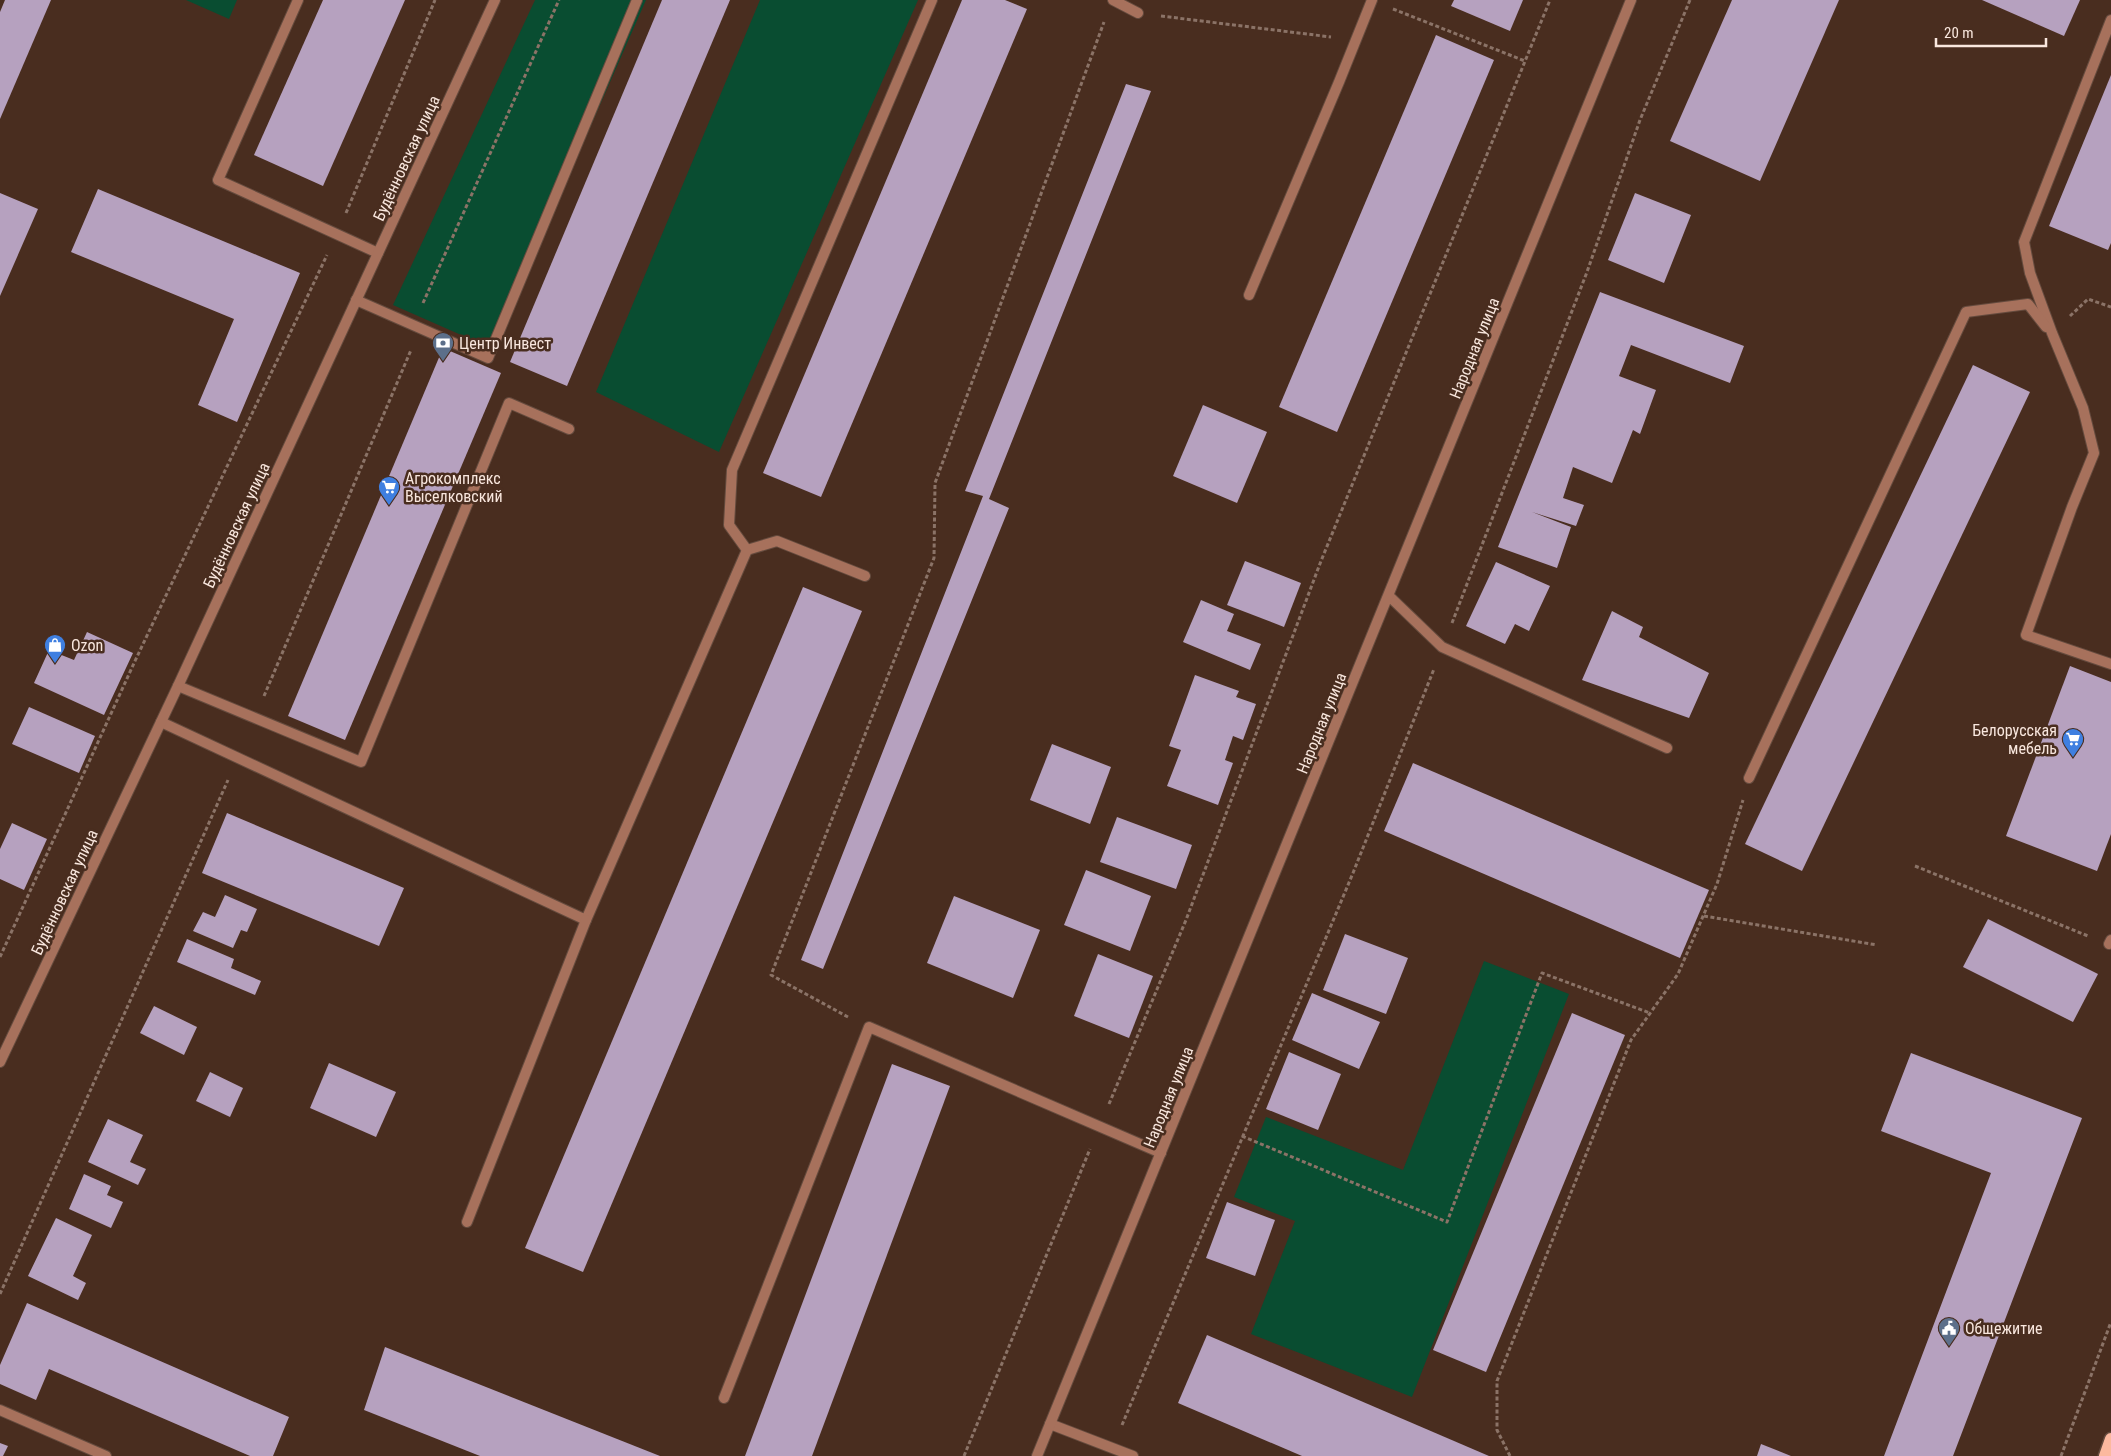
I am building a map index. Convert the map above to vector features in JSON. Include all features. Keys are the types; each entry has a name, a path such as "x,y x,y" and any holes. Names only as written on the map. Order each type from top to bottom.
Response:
{"main road":[{"path":"2105,1456 2111,1439"}],"street":[{"path":"298,0 218,180 378,253"},
{"name":"Будённовская улица","path":"0,1062 178,686 495,0"},
{"path":"356,300 488,358 637,0"},
{"path":"746,550 728,525 732,470 932,0"},
{"path":"1114,0 1138,13"},
{"path":"1249,295 1372,0"},
{"name":"Народная улица","path":"1037,1456 1631,0"},
{"path":"2111,20 2024,242 2030,273 2052,334 2083,408 2094,452 2026,635 2111,664"},
{"path":"1749,778 1966,312 2028,304 2052,334"},
{"path":"178,686 361,762 510,403 569,429"},
{"path":"746,550 777,542 865,576"},
{"path":"467,1222 586,920 746,550"},
{"path":"1389,596 1442,647 1667,748"},
{"path":"161,722 586,920"},
{"path":"724,1398 869,1027 1161,1153"},
{"path":"0,1410 106,1456"},
{"path":"1050,1424 1132,1456"}],"path":[{"path":"0,957 140,652 337,234 435,0"},
{"path":"255,718 413,346 421,307 559,0"},
{"path":"1372,0 1525,61"},
{"path":"964,1456 1186,920 1321,561 1550,0"},
{"path":"1112,1448 1353,872 1587,272 1640,120 1690,0"},
{"path":"1138,13 1355,40"},
{"path":"869,1027 771,975 934,558 935,483 1105,19"},
{"path":"2052,334 2088,299 2111,307"},
{"path":"0,1294 238,758"},
{"path":"1510,1456 1497,1430 1497,1381 1631,1040 1678,974 1718,884 1749,778"},
{"path":"1916,866 2110,942"},
{"path":"1704,916 1877,946"},
{"path":"1242,1136 1447,1222 1542,973 1650,1014"},
{"path":"2061,1456 2111,1322"}],"green space":[{"path":"186,0 237,0 229,19"},
{"path":"535,0 646,0 493,349 393,305"},
{"path":"760,0 918,0 719,452 596,392"},
{"path":"1484,961 1569,994 1412,1397 1251,1334 1295,1221 1234,1197 1266,1117 1403,1170"}],"building":[{"path":"5,0 51,0 0,119 0,12"},
{"path":"323,0 405,0 323,186 254,155"},
{"path":"662,0 730,0 567,386 510,362"},
{"path":"962,0 1005,0 1027,9 821,497 763,473"},
{"path":"1454,0 1523,0 1510,31 1451,6"},
{"path":"1732,0 1839,0 1760,181 1670,141"},
{"path":"1982,0 2080,0 2064,36"},
{"path":"1436,35 1494,60 1337,432 1279,407"},
{"path":"2111,75 2111,243 2108,250 2049,226"},
{"path":"1126,84 1151,91 989,499 1009,508 823,969 801,960 983,496 965,491"},
{"path":"98,189 300,273 237,422 198,405 234,319 71,252"},
{"path":"0,193 38,209 0,296"},
{"path":"1635,193 1691,215 1664,283 1608,260"},
{"path":"1600,292 1744,346 1730,383 1631,345 1619,376 1656,390 1640,434 1633,430 1612,483 1573,467 1563,498 1584,505 1576,526 1532,512 1571,527 1557,568 1498,547"},
{"path":"443,348 501,373 345,740 288,716"},
{"path":"1973,365 2030,392 1802,871 1745,844"},
{"path":"1203,405 1267,432 1237,503 1173,476"},
{"path":"1245,561 1301,583 1284,627 1227,605"},
{"path":"1496,562 1550,586 1529,631 1515,624 1505,644 1466,626"},
{"path":"803,587 862,611 583,1272 525,1248"},
{"path":"1201,600 1234,614 1227,631 1261,644 1250,670 1183,642"},
{"path":"1612,611 1643,627 1639,637 1709,673 1689,718 1582,680"},
{"path":"87,632 133,653 104,715 34,683 49,650 74,660"},
{"name":"Белорусская мебель","path":"2070,666 2111,682 2111,834 2097,871 2006,836"},
{"path":"1195,675 1239,691 1236,697 1256,704 1243,740 1233,736 1225,760 1233,763 1218,805 1167,786 1181,750 1169,746"},
{"path":"29,707 95,736 79,773 12,744"},
{"path":"1052,744 1111,767 1090,824 1030,800"},
{"path":"1413,763 1709,890 1680,958 1384,831"},
{"path":"227,813 404,888 379,946 202,873"},
{"path":"1117,817 1192,845 1176,889 1100,862"},
{"path":"12,823 47,839 24,890 0,879 0,849"},
{"path":"1086,870 1151,896 1130,951 1064,925"},
{"path":"225,895 257,909 247,932 241,930 233,948 193,931 203,912 215,917"},
{"path":"954,896 1040,930 1013,998 927,963"},
{"path":"1988,919 2098,974 2073,1022 1963,967"},
{"path":"1345,934 1408,958 1386,1014 1323,990"},
{"path":"187,939 234,959 231,968 261,981 255,995 177,962"},
{"path":"1098,954 1153,976 1129,1038 1074,1016"},
{"path":"1312,993 1380,1022 1359,1069 1292,1040"},
{"path":"154,1006 197,1027 184,1055 140,1033"},
{"path":"1572,1013 1625,1035 1486,1372 1433,1350"},
{"path":"1289,1052 1341,1074 1318,1130 1266,1109"},
{"path":"1911,1053 2082,1118 1953,1456 1884,1456 1991,1173 1881,1131"},
{"path":"329,1063 396,1092 376,1137 310,1108"},
{"path":"892,1064 950,1086 812,1456 745,1456"},
{"path":"210,1072 243,1088 230,1117 196,1101"},
{"path":"108,1119 143,1135 130,1162 146,1169 138,1185 88,1162"},
{"path":"84,1174 111,1186 107,1195 123,1202 111,1228 69,1209"},
{"path":"1227,1202 1275,1220 1255,1276 1206,1258"},
{"path":"56,1218 92,1235 73,1276 86,1283 78,1300 28,1276"},
{"path":"27,1303 289,1417 273,1456 250,1456 49,1369 36,1400 0,1384 0,1365"},
{"path":"1207,1335 1489,1456 1302,1456 1178,1403"},
{"path":"385,1347 660,1456 480,1456 364,1410"},
{"path":"0,1443 8,1446 3,1456 0,1456"},
{"path":"1761,1444 1791,1456 1757,1456"}],"place":[{"name":"Центр Инвест","path":"443,362"},
{"name":"Агрокомплекс Выселковский","path":"389,506"},
{"name":"Ozon","path":"55,664"},
{"name":"Белорусская мебель","path":"2073,758"},
{"name":"Общежитие","path":"1949,1347"}]}
